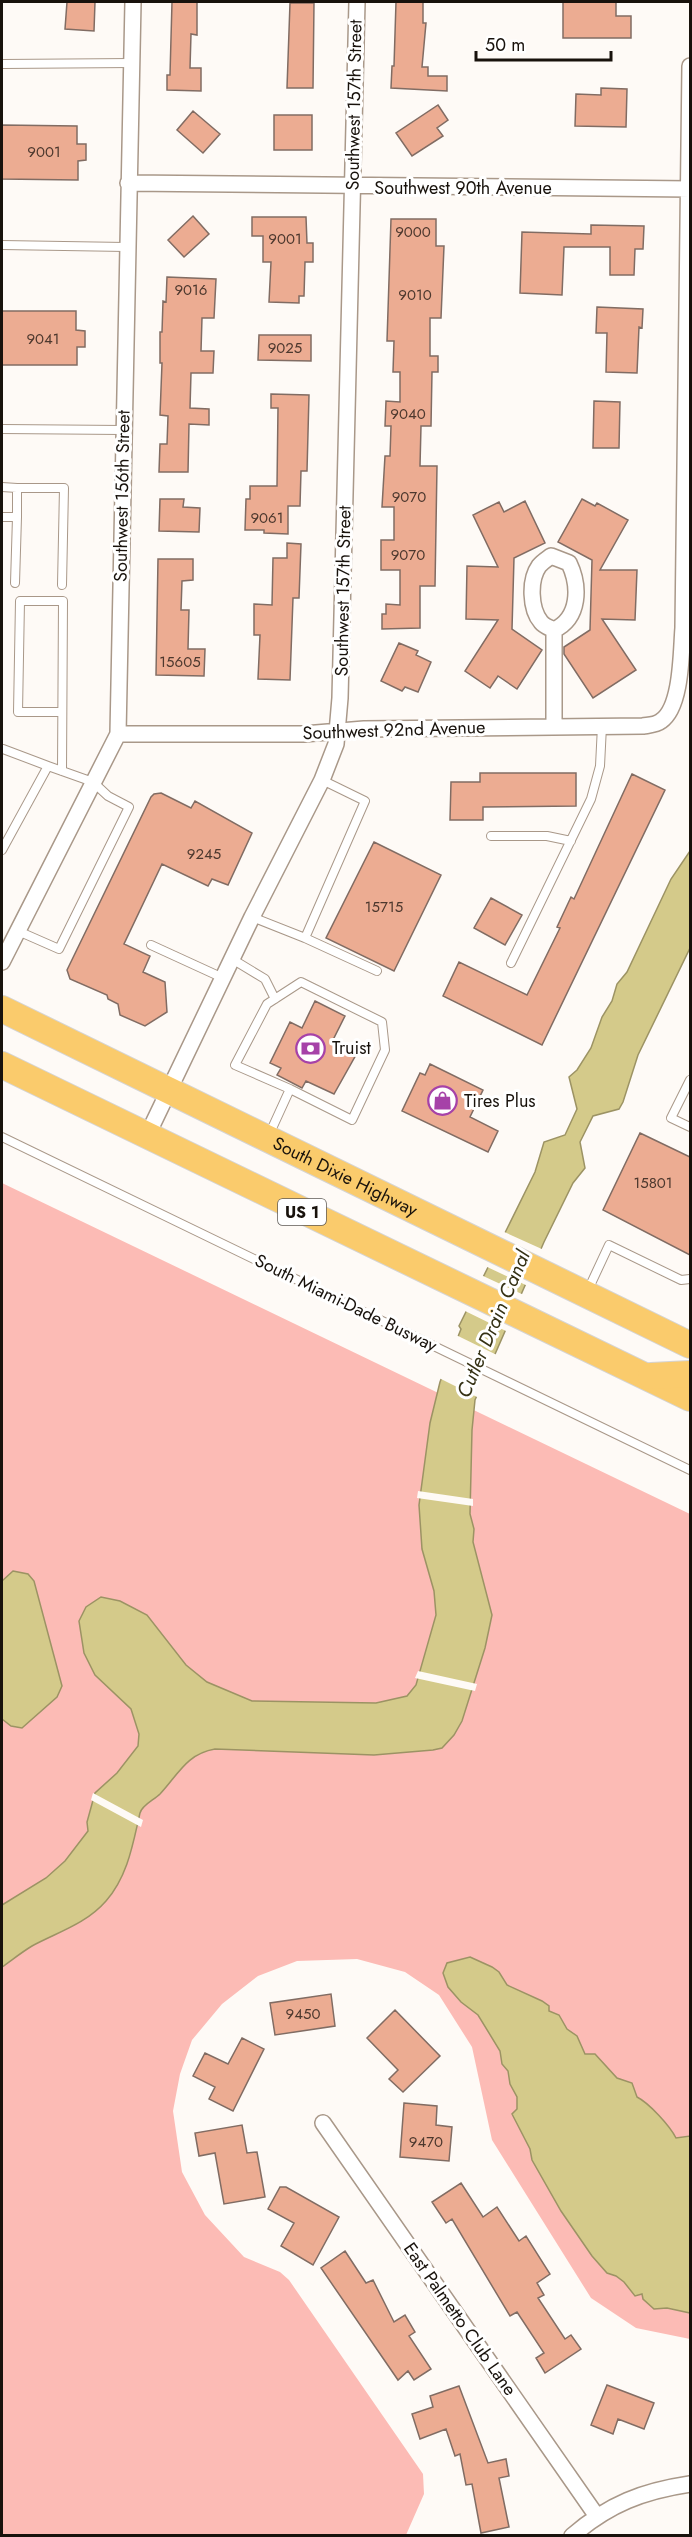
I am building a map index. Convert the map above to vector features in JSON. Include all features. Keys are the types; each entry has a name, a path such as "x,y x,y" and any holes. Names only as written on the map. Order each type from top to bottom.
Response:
{"highway":[{"name":"South Dixie Highway","path":"2,1009 690,1345"},
{"name":"US 1","path":"2,1065 690,1398"},
{"path":"645,1376 668,1377 690,1374"}],"street":[{"name":"Southwest 156th Street","path":"2,962 118,734 126,248 133,2"},
{"name":"Southwest 157th Street","path":"147,1136 170,1090 181,1061 322,780 336,744 357,2"},
{"path":"687,628 690,66"},
{"name":"Southwest 90th Avenue","path":"128,183 690,189"},
{"name":"Southwest 92nd Avenue","path":"118,734 304,734 338,730 653,725 667,716 674,701 687,628"},
{"path":"554,630 554,726"},
{"name":"East Palmetto Club Lane","path":"323,2123 596,2516"},
{"path":"572,2535 596,2516 652,2492 690,2484"}],"lane":[{"path":"2,64 132,63"},
{"path":"2,245 126,248"},
{"path":"2,429 123,430"},
{"path":"2,487 64,488 62,585"},
{"path":"15,583 17,488"},
{"path":"2,517 17,517"},
{"path":"62,712 18,712 20,601 63,601 62,771"},
{"path":"511,963 591,799 600,766 602,726"},
{"path":"3,749 93,782 108,796 129,807 59,949 18,931"},
{"path":"2,850 48,766"},
{"path":"305,938 365,801 322,780"},
{"path":"491,836 547,836 571,841"},
{"path":"252,917 377,971"},
{"path":"151,945 223,978"},
{"path":"232,959 265,979 274,999"},
{"path":"301,982 382,1022 385,1050 352,1120 290,1089 236,1065 267,1004 301,982"},
{"path":"690,1080 671,1118 690,1127"},
{"path":"267,1139 290,1089"},
{"name":"South Miami-Dade Busway","path":"2,1137 690,1470"},
{"path":"586,1294 609,1245 681,1280 690,1279"}],"shaded area":[{"path":"2,1183 690,1514 690,2339 636,2328 591,2298 492,2140 472,2047 439,1995 405,1972 357,1959 297,1961 258,1976 222,2004 192,2040 180,2074 173,2111 182,2172 205,2215 244,2257 280,2272 289,2280 423,2474 424,2494 406,2535 2,2535"}],"water":[{"name":"Cutler Drain Canal","path":"690,851 690,948 638,1055 623,1102 619,1109 593,1116 580,1142 585,1168 573,1183 544,1242 475,1400 470,1514 474,1529 473,1542 492,1615 485,1648 462,1721 454,1735 442,1748 374,1755 215,1749 197,1755 183,1766 160,1794 141,1810 125,1870 106,1901 81,1922 32,1946 2,1967 2,1905 46,1878 65,1861 88,1831 87,1822 95,1793 117,1773 138,1746 139,1734 131,1709 95,1675 84,1653 79,1621 86,1607 101,1597 120,1601 147,1615 186,1665 207,1682 252,1701 376,1703 407,1696 416,1685 436,1615 434,1591 422,1549 419,1505 430,1423 440,1382 461,1329 459,1326 535,1172 544,1142 565,1135 577,1109 569,1077 577,1070 591,1048 617,984 627,972 671,879"},
{"path":"13,1571 28,1574 34,1581 62,1686 57,1697 22,1728 11,1726 2,1719 2,1581"},
{"path":"470,1957 499,1972 507,1985 549,2006 549,2011 559,2015 567,2029 577,2036 585,2054 595,2054 617,2078 632,2083 637,2097 659,2115 676,2138 690,2136 690,2313 667,2308 654,2309 643,2299 642,2294 635,2296 624,2282 607,2273 592,2256 561,2211 532,2160 530,2149 512,2114 517,2109 517,2097 510,2084 508,2071 502,2064 500,2051 478,2015 461,2002 448,1987 443,1973 447,1963"}],"pier":[{"path":"502,1231 544,1250 530,1287 485,1266"},
{"path":"481,1275 526,1296 510,1333 463,1310"},
{"path":"456,1335 499,1356 479,1398 439,1378"},
{"path":"418,1491 473,1499 473,1506 417,1498"},
{"path":"418,1671 477,1684 475,1691 415,1678"},
{"path":"93,1793 143,1820 141,1827 91,1800"}],"building":[{"path":"67,2 95,2 94,31 65,29"},
{"path":"172,2 197,2 197,35 191,34 190,68 201,68 201,91 167,90 167,75 170,75"},
{"path":"396,2 423,2 423,23 426,23 422,67 428,67 428,76 447,76 447,91 391,88"},
{"path":"563,2 616,2 616,16 631,16 631,38 563,38"},
{"path":"290,3 314,3 313,88 287,88"},
{"path":"601,88 627,89 626,127 575,126 576,94 601,95"},
{"path":"438,105 448,120 437,128 443,136 412,156 396,133"},
{"path":"193,111 220,134 203,153 177,130"},
{"path":"274,115 312,115 312,150 274,150"},
{"path":"2,125 77,126 77,144 86,144 86,160 78,161 78,180 2,179"},
{"path":"193,216 209,234 184,257 168,240"},
{"path":"252,217 306,217 307,243 313,243 313,262 305,262 304,296 299,296 299,303 269,302 271,262 263,262 263,236 252,236"},
{"path":"391,219 436,219 436,246 444,246 441,318 430,318 430,356 438,356 438,372 432,372 431,426 421,426 420,466 437,466 435,586 420,586 420,628 382,629 382,614 386,614 386,604 400,605 400,570 381,570 381,540 394,540 394,507 382,507 385,456 390,456 391,426 385,426 386,401 400,402 400,372 393,372 394,341 387,341"},
{"path":"591,225 644,226 643,249 635,249 634,275 610,275 610,247 564,247 562,295 520,293 522,232 591,234"},
{"path":"167,277 216,279 214,318 202,318 201,351 214,351 213,373 191,373 190,408 209,409 209,425 189,424 188,472 159,472 160,444 167,444 168,416 160,415 162,363 160,363 160,332 162,332 163,301 166,302"},
{"path":"597,307 643,309 642,328 639,327 637,373 606,372 607,333 596,333"},
{"path":"2,311 76,311 76,330 85,331 85,347 77,347 77,365 2,365"},
{"path":"259,335 311,335 311,361 258,360"},
{"path":"271,394 309,395 307,471 301,471 300,506 288,506 288,534 245,530 246,499 250,499 250,486 277,486 278,408 271,408"},
{"path":"594,401 620,402 619,448 593,448"},
{"path":"160,499 184,499 183,507 200,508 199,532 159,531"},
{"path":"582,499 595,506 597,503 628,520 600,570 637,570 635,620 602,619 636,670 593,698 564,654 564,647 590,630 592,560 558,542"},
{"path":"525,501 545,543 514,558 512,629 542,650 517,689 498,676 490,688 465,671 498,620 466,619 467,566 498,567 473,515 499,502 504,512"},
{"path":"287,543 301,544 299,598 293,598 290,680 258,679 260,635 254,635 254,604 272,605 273,558 287,558"},
{"path":"158,559 193,559 193,580 182,581 181,610 189,610 188,649 205,649 204,676 156,675"},
{"path":"399,643 418,651 416,655 431,662 418,692 405,687 402,691 381,681"},
{"path":"480,773 576,773 576,806 483,807 483,820 450,820 451,782 480,782"},
{"path":"632,774 665,790 542,1045 443,996 459,962 527,995 560,928 557,927 571,897 574,899"},
{"path":"161,793 191,808 195,801 252,833 228,885 212,879 208,886 162,864 124,944 150,956 143,972 165,982 167,1012 145,1026 120,1015 118,1004 108,999 107,995 70,979 67,970 151,797"},
{"path":"374,842 441,875 394,971 326,938"},
{"path":"491,898 522,915 505,945 474,928"},
{"name":"Truist","path":"315,1001 345,1016 332,1042 357,1053 334,1094 306,1081 302,1088 277,1075 281,1068 270,1063 290,1022 302,1028"},
{"name":"Tires Plus","path":"430,1064 483,1090 470,1117 498,1131 488,1152 402,1111 420,1073 425,1075"},
{"path":"640,1133 690,1157 690,1255 603,1210"},
{"path":"331,1994 335,2026 275,2035 270,2003"},
{"path":"395,2010 440,2056 403,2092 389,2079 398,2070 367,2038"},
{"path":"242,2038 264,2049 233,2111 209,2099 215,2087 193,2076 205,2053 228,2064"},
{"path":"404,2103 437,2106 436,2125 452,2127 449,2161 400,2157"},
{"path":"242,2125 247,2153 257,2152 265,2197 224,2204 215,2153 199,2156 195,2133"},
{"path":"461,2183 483,2217 497,2207 519,2241 526,2236 550,2274 537,2283 544,2295 538,2298 565,2339 571,2335 581,2349 545,2373 536,2358 544,2353 517,2312 510,2316 452,2219 446,2223 432,2202"},
{"path":"280,2187 286,2187 339,2217 313,2265 281,2246 294,2223 268,2209"},
{"path":"345,2251 366,2283 373,2280 394,2322 405,2315 415,2332 409,2336 431,2369 414,2380 408,2371 398,2380 321,2268"},
{"path":"607,2385 654,2403 644,2429 618,2419 613,2434 591,2425"},
{"path":"459,2386 488,2463 506,2459 509,2476 499,2478 509,2527 481,2533 472,2484 466,2485 460,2454 455,2456 446,2429 420,2439 412,2414 433,2407 430,2396"}],"place":[{"name":"Truist","path":"311,1048"},
{"name":"Tires Plus","path":"443,1101"}]}
